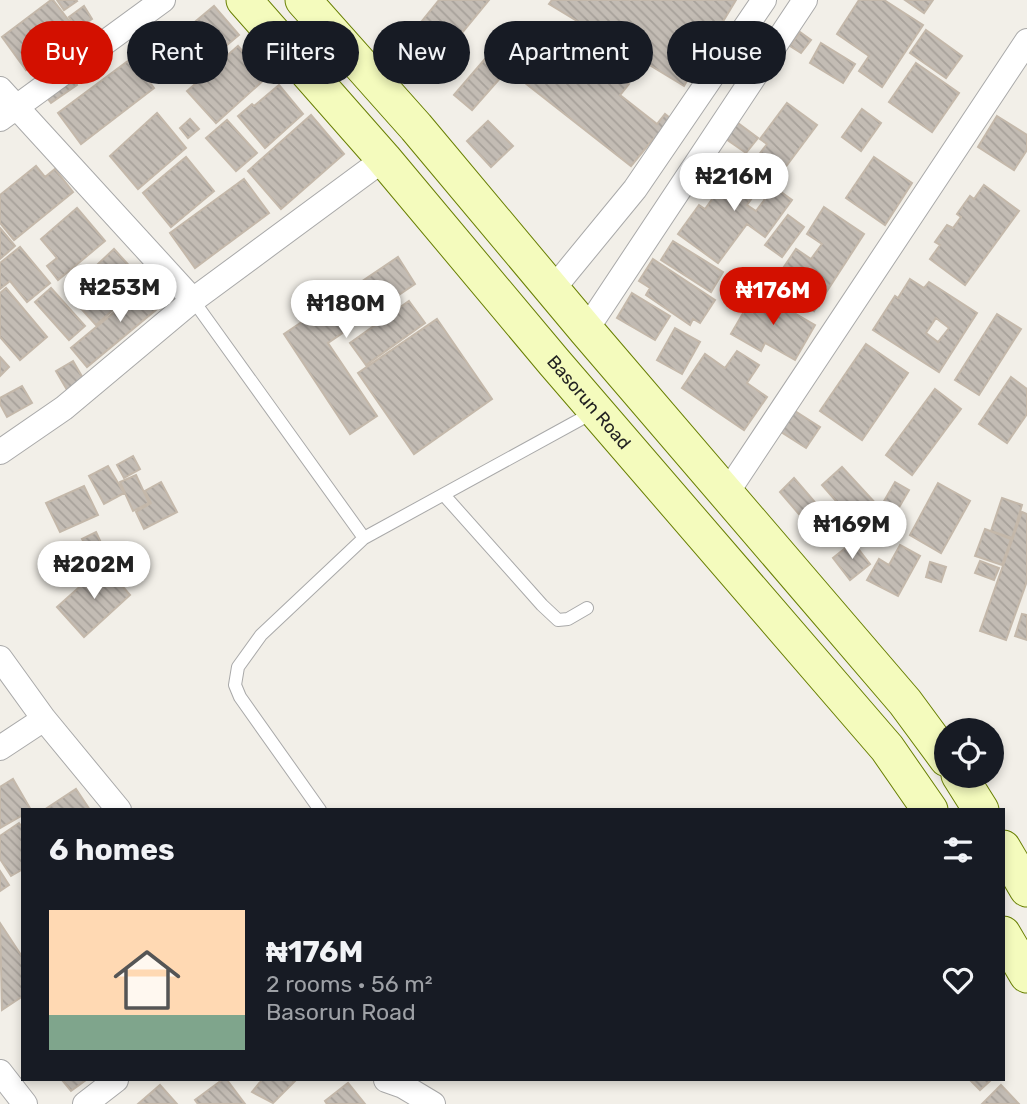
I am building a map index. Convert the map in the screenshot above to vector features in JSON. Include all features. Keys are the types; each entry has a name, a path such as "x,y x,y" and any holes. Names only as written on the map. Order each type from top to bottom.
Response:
{"main road":[{"name":"Basorun Road","path":"244,0 384,159 596,411 887,748 929,808"},
{"path":"303,0 416,127 905,702 934,741"},
{"path":"967,788 980,808"},
{"path":"1005,851 1027,889"},
{"path":"1005,937 1027,975"}],"street":[{"path":"163,0 5,105 192,300"},
{"path":"553,289 635,190 765,0"},
{"path":"586,330 805,0"},
{"path":"726,494 1027,41"},
{"path":"0,452 64,408 192,300 384,159"},
{"path":"0,658 44,719 117,808"},
{"path":"0,748 44,719"},
{"path":"0,1072 25,1104"},
{"path":"85,1104 115,1081"},
{"path":"389,1081 403,1086 433,1104"}],"lane":[{"path":"192,300 364,538"},
{"path":"319,808 240,697 235,685 236,676 245,656 261,635 364,538 596,411"},
{"path":"444,495 558,620 568,619 587,608"}],"building":[{"path":"53,0 69,21 23,21"},
{"path":"57,0 76,0 77,1 64,10"},
{"path":"439,0 489,0 470,23 470,21 422,21"},
{"path":"552,0 736,0 723,21 667,21 667,76 653,67 653,21 577,21 549,4"},
{"path":"859,0 884,0 923,25 882,87 859,71 869,56 837,34"},
{"path":"905,0 933,0 924,13"},
{"path":"84,6 92,19 72,21 69,17"},
{"path":"214,6 227,21 196,21"},
{"path":"228,22 239,35 228,44"},
{"path":"21,23 21,63 2,37"},
{"path":"926,30 962,56 946,78 910,53"},
{"path":"800,32 811,40 801,53 790,46"},
{"path":"821,43 855,64 843,83 810,63"},
{"path":"238,46 242,51 242,84 259,84 216,123 187,91 195,84 228,84 228,55"},
{"path":"484,60 484,84 495,84 472,110 454,95 463,84 470,84 470,76"},
{"path":"127,62 127,84 151,84 154,88 81,144 58,113 97,84 113,84 113,72"},
{"path":"916,63 959,93 932,132 889,102"},
{"path":"58,84 77,85 51,103 44,94"},
{"path":"526,84 629,84 620,95 657,124 665,114 676,123 661,143 654,138 631,166"},
{"path":"279,85 303,114 265,148 238,116"},
{"path":"787,103 817,125 781,173 758,156 767,144 760,139"},
{"path":"862,109 881,123 861,151 842,137"},
{"path":"157,113 186,148 138,189 110,156"},
{"path":"311,115 344,154 281,209 248,171"},
{"path":"997,116 1027,135 1027,150 1014,170 978,147"},
{"path":"190,119 199,129 188,138 180,128"},
{"path":"227,120 257,153 236,171 206,138"},
{"path":"488,121 513,146 491,167 467,141"},
{"path":"738,123 758,138 746,153 726,139"},
{"path":"186,157 214,191 171,227 143,193"},
{"path":"874,157 912,183 885,225 846,198"},
{"path":"741,159 767,177 747,205 756,211 774,187 792,200 765,237 747,224 718,263 678,234 699,205 705,209"},
{"path":"36,166 45,177 55,169 73,192 14,240 0,223 0,195"},
{"path":"244,179 269,213 195,268 170,233"},
{"path":"984,185 1019,211 965,285 930,259 940,245 935,242 947,225 953,228 961,217 957,214 970,196 974,199"},
{"path":"824,207 864,234 814,311 773,283 796,249 811,259 822,244 807,234"},
{"path":"77,208 105,241 58,280 47,266 57,258 41,239"},
{"path":"788,215 804,227 782,257 765,245"},
{"path":"0,228 15,246 0,259"},
{"path":"673,241 723,272 711,292 661,260"},
{"path":"20,247 50,283 27,302 10,281 0,289 0,263"},
{"path":"114,249 144,282 96,325 67,293"},
{"path":"398,257 415,284 328,343 377,416 350,434 284,334"},
{"path":"653,259 715,300 700,323 693,319 690,325 646,295 650,288 639,281"},
{"path":"910,279 924,288 929,282 977,313 939,372 873,330 895,296 898,298","holes":["936,318 949,328 938,342 926,333"]},
{"path":"153,280 169,299 87,367 71,348"},
{"path":"6,288 47,337 20,360 0,337 0,293"},
{"path":"51,288 85,326 69,340 35,302"},
{"path":"756,291 815,325 795,360 765,343 761,351 731,334"},
{"path":"632,293 670,316 655,340 617,318"},
{"path":"409,301 425,323 366,365 350,343"},
{"path":"997,314 1021,329 979,395 955,380"},
{"path":"437,319 492,399 414,454 358,373"},
{"path":"675,328 700,342 682,374 657,360"},
{"path":"866,344 908,373 862,440 820,411"},
{"path":"737,351 759,365 747,383 767,397 744,430 682,388 705,354 725,368"},
{"path":"0,357 9,367 0,376"},
{"path":"73,361 84,380 67,390 56,371"},
{"path":"1011,377 1027,389 1027,414 1007,443 979,424"},
{"path":"22,386 32,403 7,417 0,398"},
{"path":"935,389 961,409 912,475 886,455"},
{"path":"795,411 820,427 806,448 781,432"},
{"path":"133,456 140,469 124,478 117,465"},
{"path":"108,466 124,493 104,504 89,476"},
{"path":"842,467 878,506 857,525 822,485"},
{"path":"136,475 149,503 133,511 120,482"},
{"path":"794,478 819,507 804,520 780,492"},
{"path":"161,482 177,512 144,529 136,512 151,503 145,491"},
{"path":"895,482 909,490 890,523 876,515"},
{"path":"938,483 970,501 941,553 910,535"},
{"path":"84,486 98,515 60,532 46,503"},
{"path":"1002,498 1022,505 1012,538 991,531"},
{"path":"1022,512 1027,514 1027,581 1006,640 980,631"},
{"path":"985,529 1011,539 1002,565 975,556"},
{"path":"96,532 103,547 90,553 82,539"},
{"path":"853,542 870,564 850,580 833,558"},
{"path":"900,545 920,556 898,596 867,580 879,559 889,565"},
{"path":"980,561 999,568 994,580 975,573"},
{"path":"930,562 946,567 941,582 926,577"},
{"path":"104,565 130,595 84,637 57,607"},
{"path":"1022,614 1027,615 1027,640 1015,636"},
{"path":"13,779 30,808 21,808 21,816 0,828 0,787"},
{"path":"76,789 89,808 47,808"},
{"path":"19,823 21,826 21,870 11,876 0,859 0,836"},
{"path":"0,871 9,885 0,891"},
{"path":"0,923 21,955 21,997 2,1010"},
{"path":"63,1081 85,1081 71,1091"},
{"path":"221,1081 228,1081 245,1104 198,1104 195,1100"},
{"path":"261,1081 295,1081 273,1103 252,1092"},
{"path":"971,1081 990,1081 980,1090"},
{"path":"348,1083 365,1104 327,1104 325,1101"},
{"path":"160,1085 177,1104 138,1104"},
{"path":"1001,1085 1019,1104 982,1104"}]}
